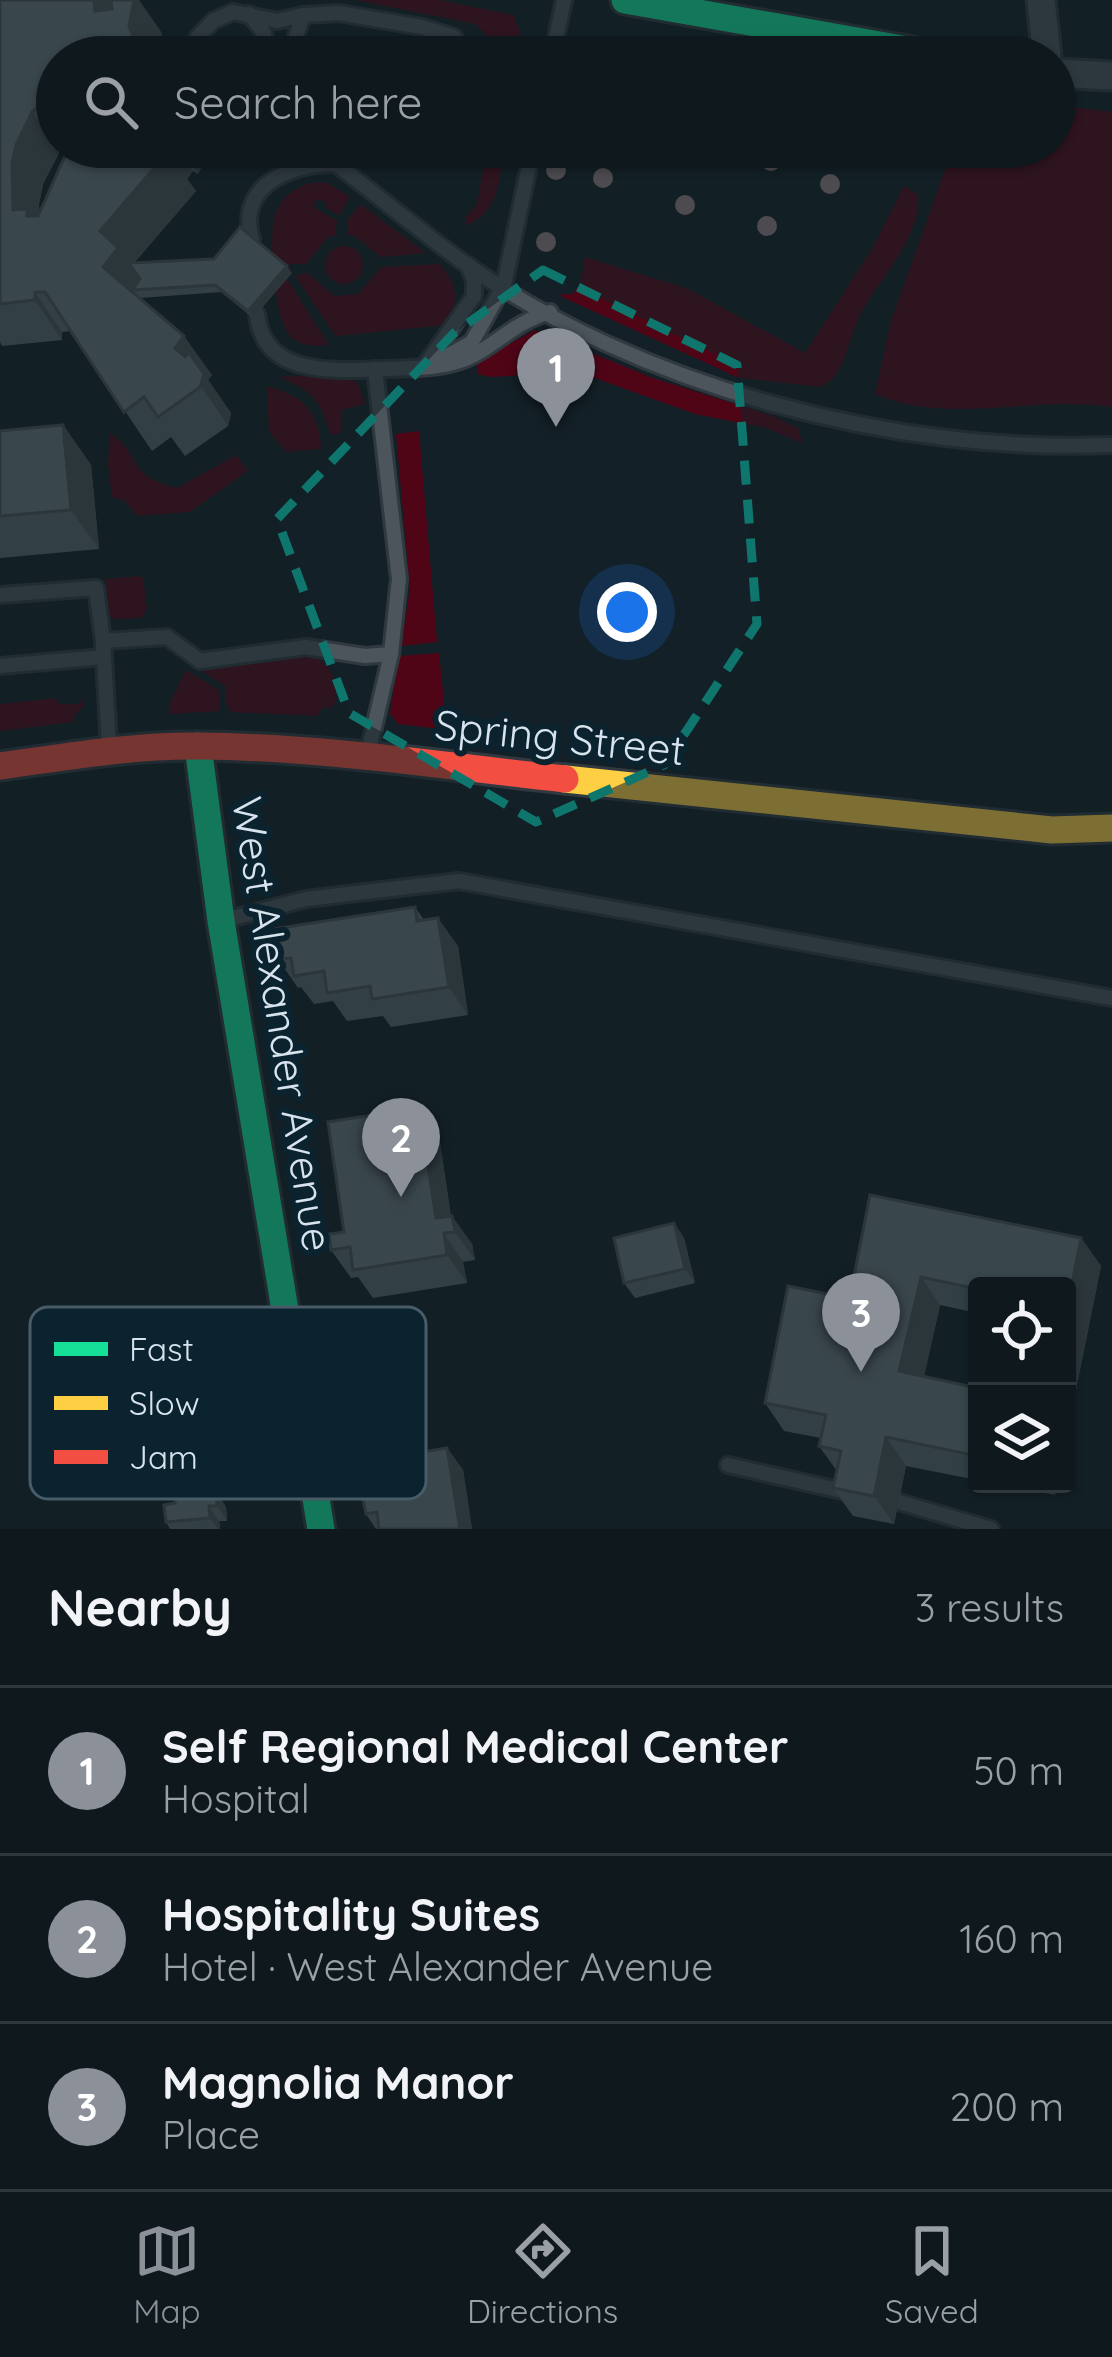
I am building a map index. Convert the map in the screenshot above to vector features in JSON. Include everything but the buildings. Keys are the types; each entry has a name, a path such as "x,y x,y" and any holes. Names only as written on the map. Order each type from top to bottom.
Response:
{"street":[{"path":"625,0 828,36"},
{"path":"1041,0 1045,36"},
{"path":"1076,74 1112,76"},
{"name":"Spring Street","path":"0,766 198,746 367,758 1052,830 1112,828"},
{"name":"West Alexander Avenue","path":"198,746 221,921 284,1307"},
{"name":"West Alexander Avenue","path":"316,1499 321,1529"}],"lane":[{"path":"556,36 564,0"},
{"path":"198,36 233,12 248,12 277,21 339,14 422,27 448,36"},
{"path":"248,12 264,36"},
{"path":"296,36 303,15"},
{"path":"252,240 247,221 258,193 282,173 299,168"},
{"path":"341,168 468,264 550,312 681,374 836,421 1058,447 1112,445"},
{"path":"443,362 472,342 503,285 528,168"},
{"path":"423,368 474,296 468,264"},
{"path":"257,314 268,348 285,360 313,369 375,369 462,361 524,320 550,312"},
{"path":"367,758 391,654 399,579 375,369"},
{"path":"0,595 96,588 109,752"},
{"path":"103,641 167,637 200,661 306,647 364,656 391,654"},
{"path":"0,666 104,658"},
{"path":"221,921 306,898 459,881 1112,998"},
{"path":"728,1465 858,1495"},
{"path":"898,1502 991,1529"}],"highlighted area":[{"path":"543,270 737,365 757,624 664,765 536,822 349,713 277,519 454,333"}],"shaded area":[{"path":"355,0 439,0 514,15 520,36 487,36 475,24"},
{"path":"1076,108 1112,112 1112,407 932,408 875,394 891,321 946,168 1076,168"},
{"path":"483,168 501,168 492,203 466,225 466,217 477,204"},
{"path":"309,183 328,183 350,197 339,215 326,208 325,201 316,200 314,207 337,221 335,236 329,236 306,264 289,264 287,279 329,345 292,338 281,316 274,279 275,215 288,195"},
{"path":"904,186 918,195 913,226 860,315 835,375 820,387 739,378 558,295 573,294 585,257 688,289 805,353 872,249"},
{"path":"360,204 426,253 381,257 347,235 347,221"},
{"path":"344,246 357,252 363,265 357,278 344,284 331,278 325,265 331,252"},
{"path":"439,264 455,293 446,325 336,336 295,276 307,273 335,296 358,294 381,267"},
{"path":"535,330 653,378 773,416 799,429 802,443 767,428 695,414 578,372 478,374 478,361"},
{"path":"345,374 358,384 365,404 341,410 342,433 330,435 313,398 278,377"},
{"path":"267,386 307,407 317,424 321,449 286,452 269,431"},
{"path":"419,431 437,642 401,646 410,589 396,434"},
{"path":"110,433 128,449 141,471 177,488 236,455 248,471 190,512 137,516 125,501 112,497"},
{"path":"143,578 147,609 142,618 113,619 108,614 106,579"},
{"path":"439,653 446,722 465,723 466,732 398,724 390,713 399,656"},
{"path":"315,657 331,672 336,693 333,707 322,708 317,716 231,712 226,687 191,664"},
{"path":"186,670 219,690 220,711 169,714"},
{"path":"84,696 84,706 73,722 0,731 0,704 56,698 58,704 79,704"}],"traffic: fast":[{"path":"625,0 828,36"},
{"path":"198,746 221,921 284,1307"},
{"path":"316,1499 321,1529"}],"traffic: slow":[{"path":"565,779 1052,830 1112,828"}],"traffic: jam":[{"path":"0,766 175,746 246,747 565,779"}],"place":[{"name":"Self Regional Medical Center","path":"556,427"},
{"name":"Hospitality Suites","path":"401,1197"},
{"name":"Magnolia Manor","path":"861,1372"}]}
